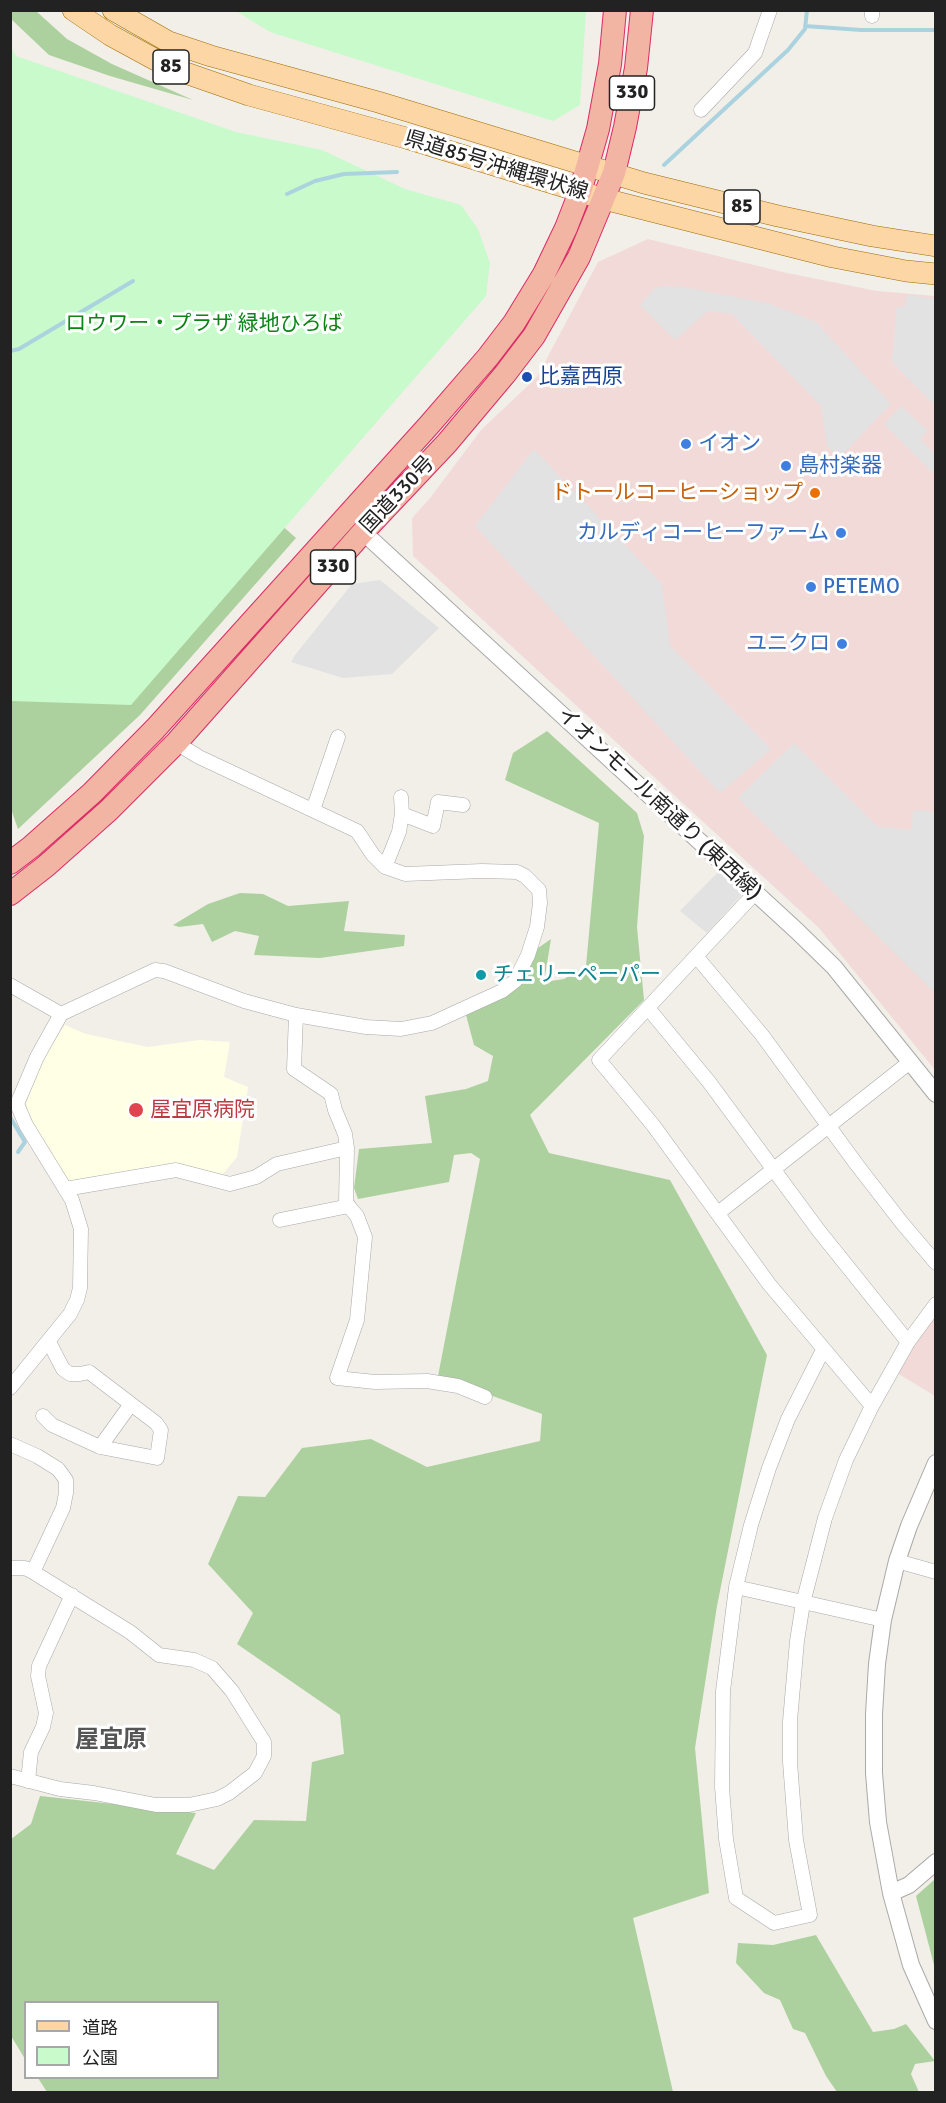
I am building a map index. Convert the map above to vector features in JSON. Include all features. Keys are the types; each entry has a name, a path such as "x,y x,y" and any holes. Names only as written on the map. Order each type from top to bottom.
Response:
{"highway":[{"name":"国道330号","path":"10,863 92,793 155,729 488,357 514,323 544,274 580,192 598,129 610,64 615,10"},
{"name":"国道330号","path":"10,894 104,814 176,743 363,532 447,443 534,336 566,282 614,174 626,127 636,68 642,10"}],"main road":[{"name":"県道85号沖縄環状線","path":"73,10 132,48 180,71 249,95 418,142 604,199 833,257 906,271 936,274"},
{"name":"県道85号沖縄環状線","path":"112,10 169,42 211,57 378,102 614,174 778,216 872,236 936,246"}],"street":[{"path":"701,110 755,53 770,10"},
{"name":"イオンモール南通り (東西線)","path":"363,532 834,967 936,1094"},
{"path":"313,810 338,737"},
{"path":"10,1388 74,1308 80,1288 81,1229 72,1200 26,1125 16,1104 37,1057 61,1014 155,970 164,971 244,1001 296,1015 366,1027 401,1029 432,1023 502,991 515,981 528,955 537,927 540,903 538,890 532,882 517,872 405,874 386,867 374,855 357,831 199,757 176,743"},
{"path":"386,867 399,832 402,814 401,797"},
{"path":"402,814 432,826 438,802 463,805"},
{"path":"755,893 599,1060 653,1125 769,1284 872,1406"},
{"path":"696,956 762,1035 902,1223 936,1263"},
{"path":"10,985 61,1014"},
{"path":"648,1008 710,1082 819,1231 908,1342"},
{"path":"296,1015 294,1070 331,1094 345,1134 347,1148 346,1203 357,1216 365,1237 357,1320 337,1378 375,1382 427,1381 458,1386 485,1397"},
{"path":"718,1213 910,1062"},
{"path":"65,1189 176,1170 230,1184 256,1177 277,1164 347,1148"},
{"path":"280,1220 349,1206"},
{"path":"823,1350 788,1419 751,1525 736,1587 723,1691 722,1776 726,1839 736,1898 774,1923 810,1915 796,1840 789,1721 803,1603 825,1518 846,1460 872,1406 908,1342 936,1304"},
{"path":"43,1416 60,1429 100,1447 158,1458 161,1430 156,1422 89,1372 70,1374 63,1369 49,1342"},
{"path":"100,1447 131,1404"},
{"path":"10,1444 38,1456 58,1469 66,1480 63,1508 33,1572"},
{"path":"936,1462 897,1561 883,1620 874,1714 874,1773 879,1822 891,1893 911,1965 936,2021"},
{"path":"897,1561 936,1572"},
{"path":"10,1568 25,1568 33,1572 130,1632 159,1654 194,1660 212,1668 232,1691 264,1742 264,1756 255,1773 229,1793 217,1799 189,1805 156,1805 60,1789 10,1776"},
{"path":"736,1587 883,1620"},
{"path":"28,1781 31,1752 43,1727 46,1713 38,1676 39,1666 72,1595"},
{"path":"891,1893 909,1885 936,1862"}],"shaded area":[{"path":"648,239 787,273 877,291 935,296 935,1070 819,928 413,556 412,518 430,498 481,430 537,377 598,262"},
{"path":"661,286 683,287 767,303 816,322 891,404 839,458 827,446 821,406 732,314 708,311 675,340 640,305 654,289"},
{"path":"907,295 935,299 935,406 892,362 897,307 905,307"},
{"path":"901,406 928,431 920,439 933,452 935,451 935,475 884,424"},
{"path":"534,449 662,584 670,646 771,749 720,793 475,526"},
{"path":"380,580 439,628 392,674 343,678 291,662 352,584"},
{"path":"794,743 878,827 912,830 913,810 935,812 935,993 738,798"},
{"path":"721,869 745,891 707,933 680,911"},
{"name":"屋宜原病院","path":"65,1025 86,1034 148,1047 200,1040 230,1042 224,1077 248,1087 237,1157 222,1175 195,1170 68,1183 29,1116 26,1103 42,1060"},
{"path":"935,1314 935,1396 897,1373"}],"green space":[{"path":"10,11 36,11 67,39 112,64 193,100 110,76 49,55 11,19"},
{"path":"236,11 586,11 580,105 553,121 270,32"},
{"name":"ロウワー・プラザ 緑地ひろば","path":"11,47 16,56 236,132 322,150 405,189 461,205 478,229 490,263 486,296 131,705 11,701"},
{"path":"279,523 296,538 140,715 18,829 11,809 11,642"},
{"path":"547,731 637,813 644,836 637,927 644,1000 530,1115 549,1153 670,1180 767,1355 717,1606 695,1748 709,1893 633,1918 673,2092 47,2092 39,2079 219,2079 219,2001 24,2001 24,2057 11,2036 11,1839 31,1824 40,1796 196,1813 176,1854 214,1870 254,1820 306,1821 312,1762 344,1754 340,1715 237,1644 253,1613 208,1564 238,1496 265,1497 302,1448 371,1439 427,1467 540,1441 542,1414 438,1376 480,1159 471,1153 454,1155 449,1182 358,1199 354,1188 359,1149 432,1143 425,1096 466,1089 488,1081 493,1056 474,1045 466,1015 505,996 523,975 538,948 551,939 544,982 564,979 586,966 599,823 505,780 513,753"},
{"path":"240,893 263,894 288,906 349,901 344,931 405,935 404,946 320,958 254,955 259,936 235,931 212,942 203,924 179,927 173,925 208,904"},
{"path":"935,1879 935,1969 916,1896"},
{"path":"816,1935 873,2032 894,2029 906,2024 935,2061 915,2064 911,2074 919,2092 837,2092 826,2076 805,2033 793,2029 780,2000 764,1993 736,1963 738,1943 773,1945"}],"waterway":[{"path":"664,165 788,50 805,29 807,10"},
{"path":"805,26 861,30 936,30"},
{"path":"287,194 315,181 344,174 397,172"},
{"path":"10,351 19,349 133,281"},
{"path":"10,1117 25,1142 18,1152"}],"place":[{"name":"比嘉西原","path":"527,377"},
{"name":"イオン","path":"686,444"},
{"name":"島村楽器","path":"786,466"},
{"name":"ドトールコーヒーショップ","path":"815,493"},
{"name":"カルディコーヒーファーム","path":"841,533"},
{"name":"PETEMO","path":"811,587"},
{"name":"ユニクロ","path":"842,644"},
{"name":"チェリーペーパー","path":"481,975"},
{"name":"屋宜原病院","path":"136,1110"}],"district":[{"name":"屋宜原","path":"111,1741"}]}
